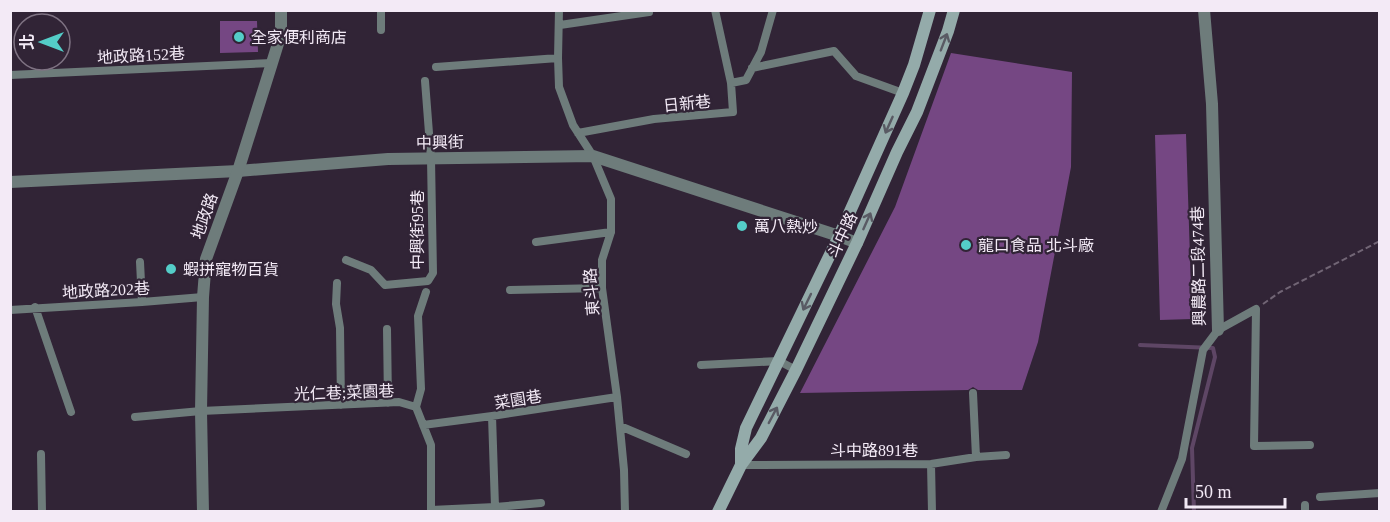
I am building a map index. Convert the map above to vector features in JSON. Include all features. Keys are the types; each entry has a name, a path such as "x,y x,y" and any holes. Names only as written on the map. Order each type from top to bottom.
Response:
{"main road":[{"name":"斗中路","path":"741,465 741,450 746,428 839,236 903,93 930,10"},
{"name":"斗中路","path":"718,512 741,465 761,438 857,243 917,112 948,32 954,10"}],"street":[{"name":"地政路","path":"203,512 201,411 206,259 238,171 281,34 281,10"},
{"name":"興農路二段474巷","path":"1204,10 1212,104 1218,330"},
{"name":"中興街","path":"10,182 238,171 388,159 593,156 857,243"}],"lane":[{"path":"381,10 381,30"},
{"name":"東斗路","path":"560,10 559,87 573,125 593,156 611,198 611,232 602,260 602,288 617,397 626,512"},
{"name":"日新巷","path":"578,133 654,119 733,112 731,83 715,10"},
{"path":"731,83 746,80 760,52 773,10"},
{"path":"560,26 649,12"},
{"path":"752,68 834,51 856,76 903,93"},
{"path":"436,67 558,58"},
{"name":"地政路152巷","path":"10,75 272,63"},
{"path":"425,81 431,159"},
{"name":"中興街95巷","path":"346,260 371,270 385,285 428,281 433,273 431,159"},
{"path":"536,242 611,232"},
{"path":"140,262 142,302"},
{"path":"337,283 341,405"},
{"path":"510,290 602,288"},
{"path":"416,407 421,389 418,316 426,292"},
{"name":"地政路202巷","path":"10,309 203,297"},
{"path":"35,307 71,412"},
{"path":"1218,330 1256,309 1254,446 1310,446"},
{"path":"387,329 388,403"},
{"name":"興農路二段474巷","path":"1161,512 1182,459 1203,350 1218,330"},
{"path":"701,364 779,361 796,370"},
{"path":"973,393 976,457"},
{"name":"菜園巷","path":"423,425 617,397"},
{"name":"光仁巷;菜園巷","path":"135,417 201,411 399,402 416,407 431,446 431,511"},
{"path":"492,416 495,507"},
{"path":"620,426 686,454"},
{"path":"41,454 42,512"},
{"name":"斗中路891巷","path":"741,465 931,464 976,457 1006,456"},
{"path":"931,464 932,512"},
{"path":"1320,497 1380,493"},
{"path":"431,511 541,503"}],"path":[{"path":"1256,309 1280,292 1380,242"}],"building":[{"name":"全家便利商店","path":"220,21 257,21 258,52 220,53"},
{"name":"龍口食品 北斗廠","path":"951,53 1072,72 1071,167 1038,342 1022,390 978,390 973,387 968,390 800,393 895,207"},
{"path":"1186,134 1192,319 1160,320 1155,135"}],"waterway":[{"path":"1140,345 1213,348 1215,357 1192,448 1194,512"}],"place":[{"name":"全家便利商店","path":"239,37"},
{"name":"萬八熱炒","path":"742,226"},
{"name":"龍口食品 北斗廠","path":"966,245"},
{"name":"蝦拼寵物百貨","path":"171,269"}]}
